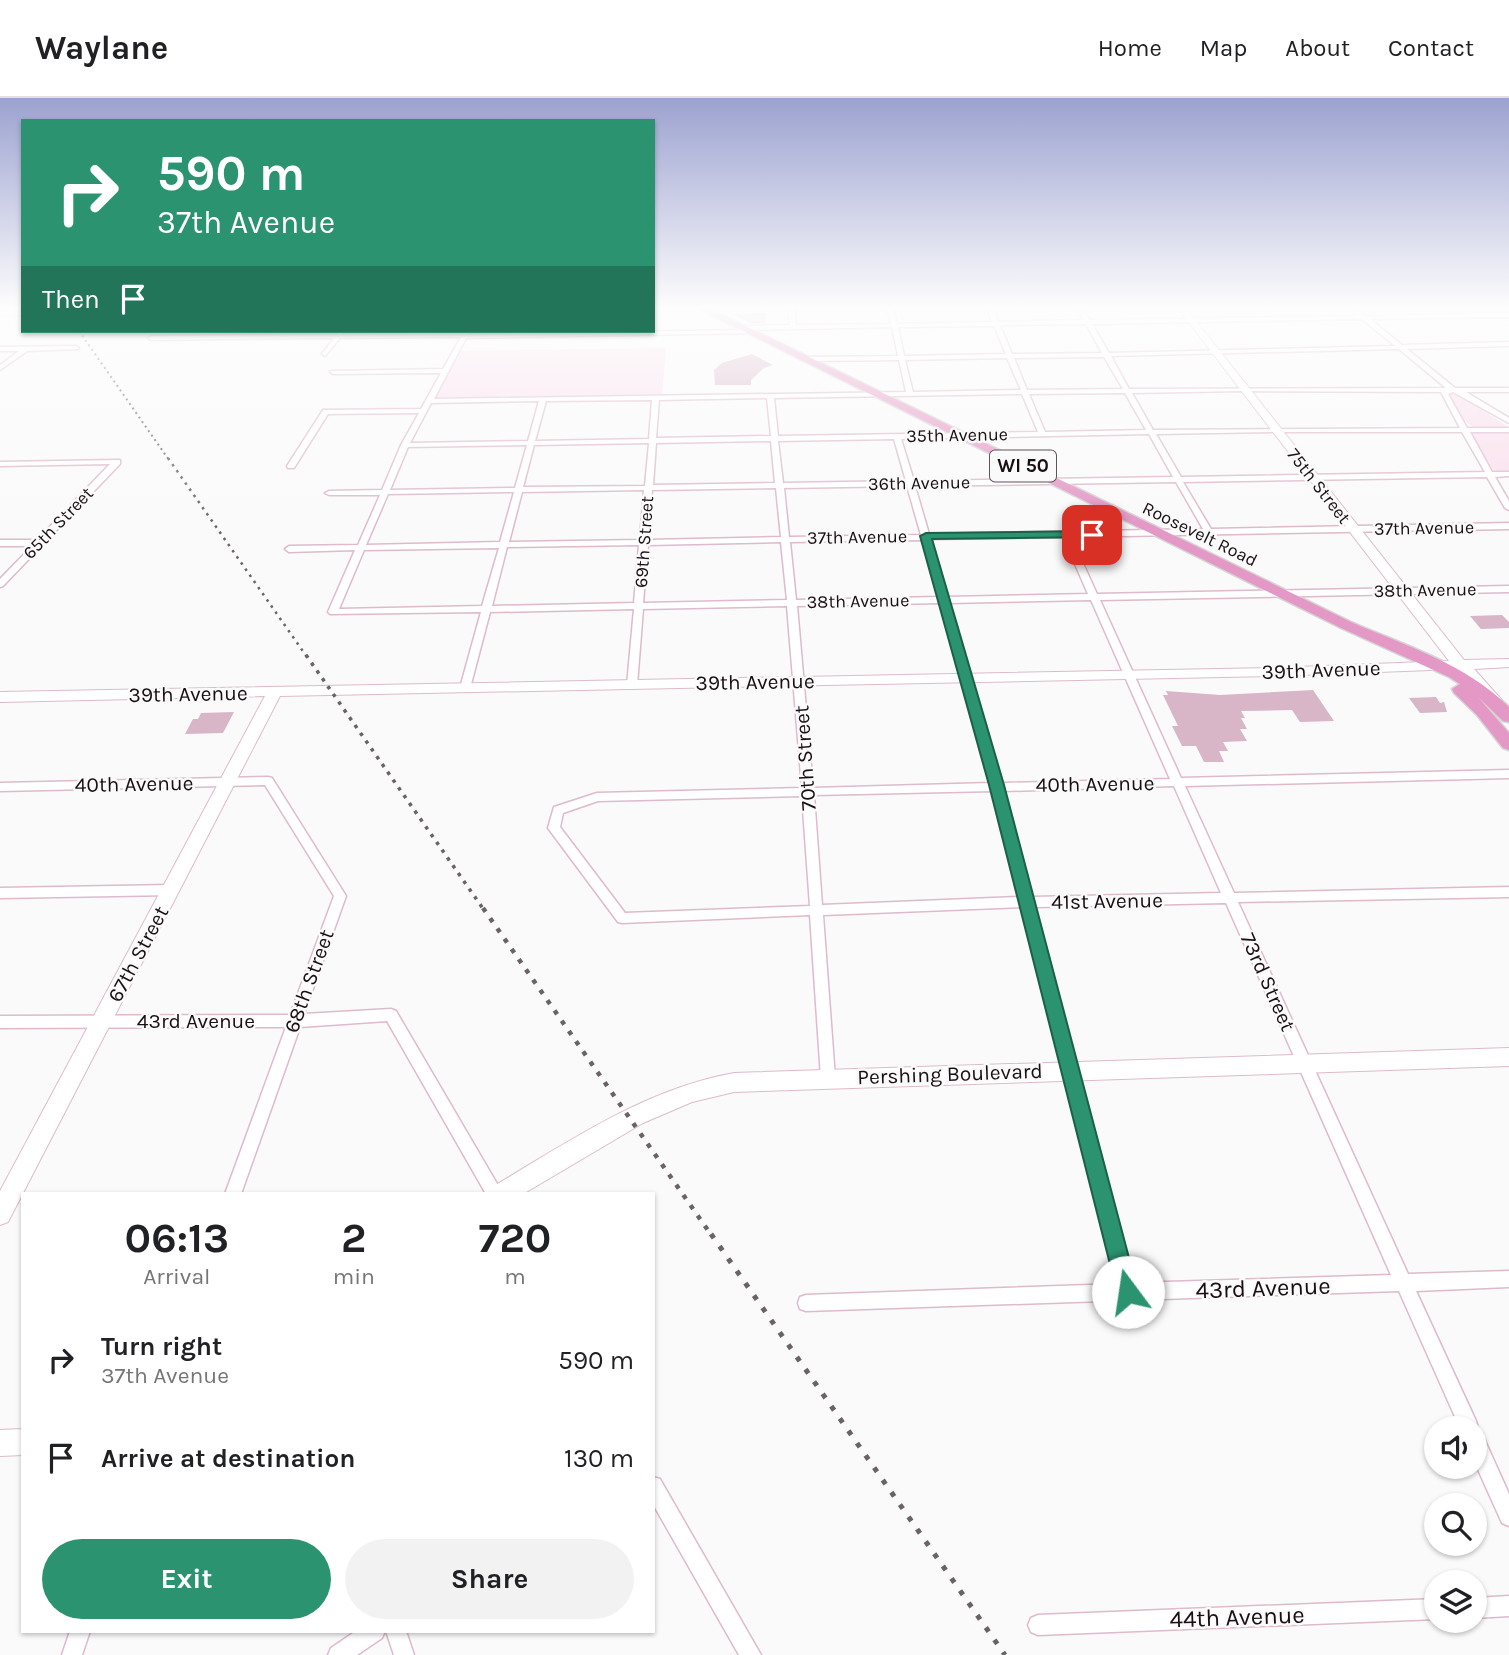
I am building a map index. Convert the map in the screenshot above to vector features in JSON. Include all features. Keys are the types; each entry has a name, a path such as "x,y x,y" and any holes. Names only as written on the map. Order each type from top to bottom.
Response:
{"main road":[{"name":"Roosevelt Road","path":"848,380 1429,665"},
{"name":"WI 50","path":"1429,665 1458,671 1495,701 1509,717"},
{"name":"WI 50","path":"1429,665 1468,696 1509,744"}],"street":[{"path":"360,547 405,445 440,380"},
{"path":"906,380 910,394"},
{"path":"1019,380 1042,433"},
{"path":"1121,380 1208,531"},
{"name":"75th Street","path":"1237,380 1401,591 1458,671 1468,696"},
{"path":"1439,380 1509,421"},
{"path":"429,401 1244,389 1509,390"},
{"path":"1451,389 1444,393 1509,508"},
{"name":"70th Street","path":"770,396 800,681 828,1078"},
{"name":"69th Street","path":"632,685 656,398"},
{"path":"465,688 543,399"},
{"path":"292,466 326,412 423,411"},
{"name":"35th Avenue","path":"405,445 1042,433 1509,430"},
{"path":"897,436 997,785 1128,1292"},
{"name":"65th Street","path":"0,464 117,462 0,584"},
{"name":"36th Avenue","path":"329,493 1509,474"},
{"name":"37th Avenue","path":"289,549 1509,526"},
{"name":"73rd Street","path":"1066,535 1464,1416"},
{"path":"0,544 39,543"},
{"name":"38th Avenue","path":"360,547 333,612 1509,589"},
{"path":"1458,671 1509,663"},
{"name":"39th Avenue","path":"0,697 1129,674 1429,665"},
{"name":"67th Street","path":"0,1213 6,1187 103,1020 274,693"},
{"name":"40th Avenue","path":"622,918 554,828 558,810 597,797 1509,774"},
{"name":"40th Avenue","path":"0,787 268,781"},
{"name":"68th Street","path":"234,1192 340,896 268,781"},
{"path":"0,892 172,890"},
{"name":"41st Avenue","path":"622,918 1028,902 1509,892"},
{"name":"43rd Avenue","path":"0,1022 294,1021 391,1015 494,1192"},
{"name":"Pershing Boulevard","path":"505,1192 663,1103 722,1085 828,1078 1509,1057"},
{"name":"43rd Avenue","path":"806,1303 1509,1279"},
{"path":"0,1443 21,1442"},
{"path":"1487,1467 1509,1516"},
{"path":"655,1489 751,1655"},
{"path":"1487,1607 1509,1606"},
{"name":"44th Avenue","path":"1038,1625 1424,1610"},
{"path":"72,1655 79,1633"},
{"path":"338,1655 372,1633"},
{"path":"397,1633 404,1655"}],"shaded area":[{"path":"444,380 663,380 662,395 434,399"},
{"path":"1448,394 1460,394 1508,427 1484,429 1470,425"},
{"path":"1509,431 1509,472 1497,472 1471,433"}],"building":[{"path":"715,380 751,380 751,385 715,385"},
{"path":"1502,615 1509,622 1509,628 1481,629 1470,616"},
{"path":"1313,690 1334,721 1300,722 1292,710 1241,711 1245,718 1241,718 1247,729 1240,729 1247,741 1223,742 1228,751 1219,751 1224,762 1204,762 1196,746 1182,746 1172,726 1178,726 1163,695 1168,695 1166,691 1220,695"},
{"path":"1436,697 1440,703 1444,702 1447,712 1420,713 1409,698"},
{"path":"234,712 223,733 185,734 193,719 198,719 201,713"}],"railway":[{"path":"113,380 169,460"},
{"path":"168,458 307,657"},
{"path":"306,655 484,910"},
{"path":"483,908 712,1236"},
{"path":"711,1234 1005,1655"}],"route":[{"path":"1092,535 926,536 997,785 1128,1292"}]}
